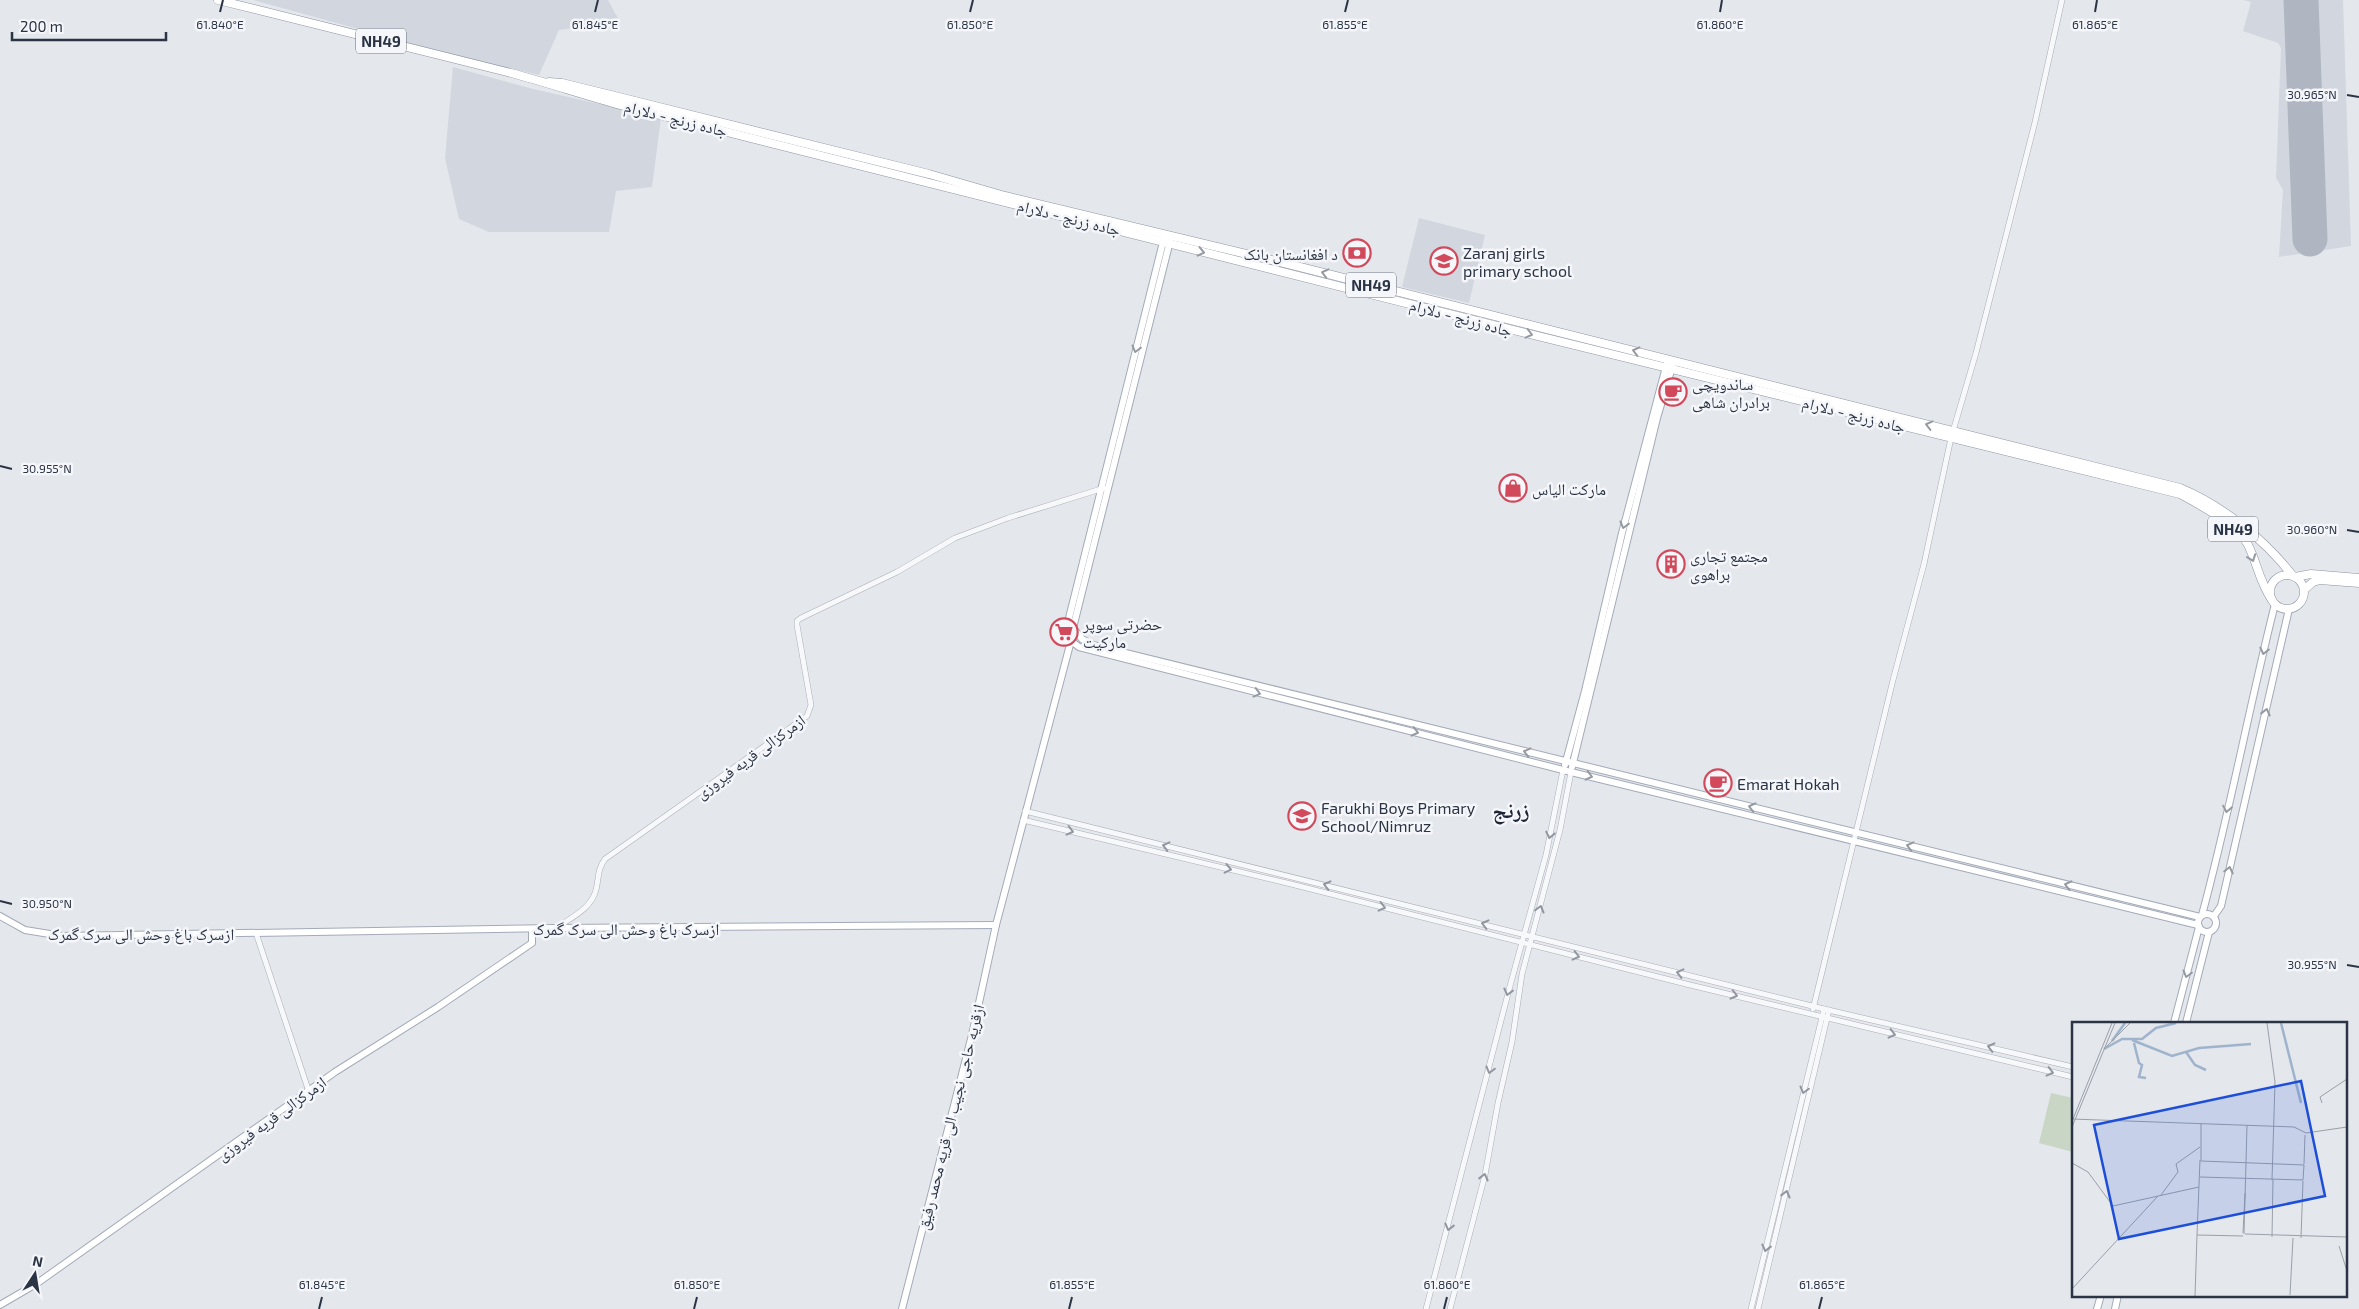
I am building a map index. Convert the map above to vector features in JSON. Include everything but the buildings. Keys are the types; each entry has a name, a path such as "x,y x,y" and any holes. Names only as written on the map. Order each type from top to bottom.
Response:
{"highway":[{"name":"جاده زرنج - دلارام","path":"218,0 545,82 560,89 624,106 2191,493 2238,523 2275,556 2294,577"},
{"name":"جاده زرنج - دلارام","path":"1952,434 2180,494 2201,506 2240,535 2247,543 2264,589 2273,602"},
{"path":"2359,578 2311,574 2294,577 2283,576 2275,581 2271,590 2273,602 2290,609 2302,600 2304,590 2314,582 2320,580 2359,583"},
{"name":"NH49","path":"2294,577 2304,590"}],"main road":[{"path":"1167,239 1109,486 1073,628 1082,639 1093,645 1856,833 2124,902 2199,926 2209,932"},
{"path":"1167,239 1068,622 1070,640 1079,647 1571,772 1854,841 2124,902 2201,916 2208,914 2214,916 2217,921 2216,927 2209,932 2186,1022"},
{"path":"1564,770 1569,762 1622,533 1670,364"},
{"path":"2174,1022 2219,852 2233,779 2273,602"},
{"path":"2214,916 2221,906 2290,609"},
{"path":"1070,640 1075,632"},
{"name":"ازقریه حاجی نجیب الی قریه محمد رفیق","path":"902,1309 972,1035 996,925 1070,640"},
{"path":"1569,762 1571,772"},
{"name":"ازسرک باغ وحش الی سرک گمرک","path":"0,916 25,930 62,936 556,928 996,925"},
{"name":"ازمرکزالی قریه فیروزی","path":"0,1305 36,1284 309,1092 334,1072 430,1012 532,943 532,929"},
{"path":"2097,1309 2101,1296"},
{"path":"2115,1309 2118,1296"}],"street":[{"path":"1811,1014 1892,680 1924,564 1952,434 1976,353 2035,122 2062,0"},
{"name":"ازمرکزالی قریه فیروزی","path":"556,928 588,906 596,891 599,867 605,859 808,716 811,705 797,621 897,572 955,538 1008,518 1109,486"},
{"path":"1426,1309 1546,855 1564,770"},
{"path":"1450,1309 1485,1175 1529,945 1560,830 1571,772"},
{"path":"1025,811 1813,1006 2072,1068"},
{"path":"1023,820 1291,884 1529,945 2072,1078"},
{"name":"ازسرک باغ وحش الی سرک گمرک","path":"256,933 309,1092"},
{"path":"1758,1309 1827,1009"},
{"path":"1751,1309 1825,1018"}],"shaded area":[{"path":"253,0 608,0 620,22 559,30 539,75 416,45"},
{"path":"2243,0 2343,0 2351,246 2279,257 2283,190 2276,178 2281,48 2278,43 2243,31 2251,2"},
{"path":"453,67 533,89 661,118 652,187 616,191 609,232 489,232 459,219 445,158"},
{"name":"Zaranj girls primary school","path":"1419,218 1485,235 1469,303 1402,287"}],"green space":[{"path":"2051,1093 2072,1098 2072,1152 2039,1143"}],"runway":[{"path":"2301,0 2310,239"}],"place":[{"name":"د افغانستان بانک","path":"1357,253"},
{"name":"Zaranj girls primary school","path":"1444,261"},
{"name":"ساندویچی برادران شاهی","path":"1673,392"},
{"name":"مارکت الیاس","path":"1513,488"},
{"name":"مجتمع تجاری براهوی","path":"1671,564"},
{"name":"حضرتی سوپر مارکیت","path":"1064,632"},
{"name":"Emarat Hokah","path":"1718,783"},
{"name":"Farukhi Boys Primary School/Nimruz","path":"1302,816"}],"district":[{"name":"زرنج","path":"1511,809"}]}
